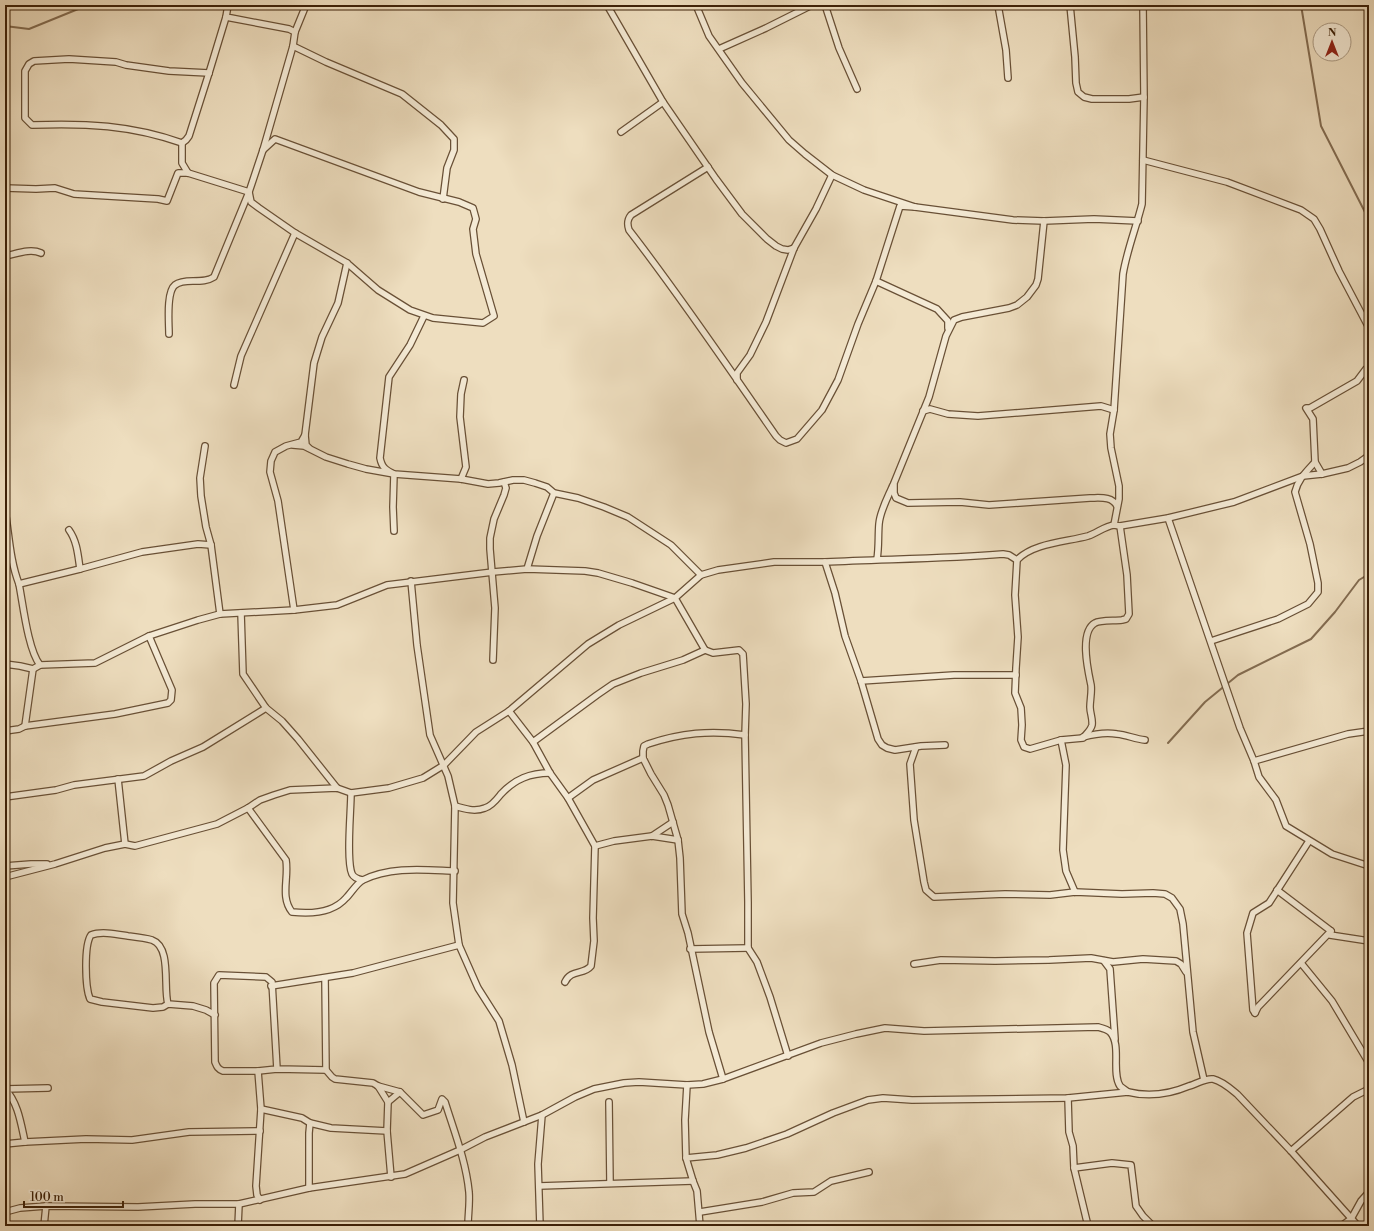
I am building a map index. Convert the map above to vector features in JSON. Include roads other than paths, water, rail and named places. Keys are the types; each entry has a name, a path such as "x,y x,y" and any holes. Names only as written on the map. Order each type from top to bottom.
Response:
{"street":[{"path":"5,188 55,188 74,194 158,199 166,201 182,163 182,144 188,136 210,73 228,5"},
{"path":"169,334 169,302 172,289 175,284 210,280 214,276 248,192 263,150 293,46 295,32 306,5"},
{"path":"608,5 663,102 742,214 767,239 782,249 788,250 794,248"},
{"path":"696,5 709,36 742,83 789,140 832,175 864,190 915,207"},
{"path":"719,49 812,5"},
{"path":"825,5 839,48 857,89"},
{"path":"998,5 1006,50 1008,78"},
{"path":"1070,5 1078,92 1084,97 1092,99 1129,99 1144,97"},
{"path":"1083,738 1092,724 1090,708 1091,687 1087,665 1086,644 1088,631 1091,626 1096,623 1126,619 1129,614 1127,568 1117,525 1119,486 1111,448 1110,434 1114,410 1123,274 1126,258 1142,204 1144,97 1143,5"},
{"path":"226,17 289,29 295,32"},
{"path":"293,46 326,62 402,94 441,124 454,139 454,150 447,168 443,198"},
{"path":"182,144 157,135 115,127 69,124 32,125 25,118 25,71 29,64 34,61 69,59 116,62 126,65 169,71 210,73"},
{"path":"621,132 663,102"},
{"path":"248,192 251,202 295,233 347,263 378,290 410,310 433,318 483,323 494,316 476,254 473,229 476,219 473,208 459,202 419,192 275,139 263,150"},
{"path":"1143,160 1227,182 1301,210 1314,219 1338,270 1369,328"},
{"path":"182,163 188,173"},
{"path":"708,167 631,215 628,218 629,230 668,280 780,440 786,443 797,439 822,410 838,380 858,324 876,281 900,206"},
{"path":"178,173 188,173 248,192"},
{"path":"737,380 737,373 750,355 766,322 794,248 832,175"},
{"path":"893,200 892,203 900,206 1013,220 1044,221 1094,219 1138,221"},
{"path":"946,336 954,320 962,316 1009,308 1020,303 1027,297 1036,285 1038,279 1044,221"},
{"path":"234,385 241,356 295,233"},
{"path":"5,256 27,251 36,251 41,253"},
{"path":"310,449 306,445 305,434 314,364 322,337 338,303 347,263"},
{"path":"876,281 937,309 948,321 946,336 929,397 880,519 877,559"},
{"path":"394,474 385,470 381,465 380,458 389,377 410,345 424,316"},
{"path":"1322,474 1315,462 1312,419 1306,408 1310,408 1357,381 1366,369 1369,368"},
{"path":"461,479 466,467 460,417 461,394 464,380"},
{"path":"929,397 934,410"},
{"path":"923,411 930,409 948,414 978,416 1101,406 1114,410"},
{"path":"294,610 280,514 270,472 271,461 275,452 286,446 301,442 305,434"},
{"path":"293,445 304,446 326,457 354,466 394,474 461,479 488,484 513,480 524,480 547,487 554,494 578,498 604,506 628,517 671,545 701,574"},
{"path":"205,446 200,478 201,496 206,527 211,545 220,614"},
{"path":"1145,740 1116,733 1095,734 1083,738 1061,740 1030,749 1024,747 1021,740 1021,708 1015,693 1018,636 1015,595 1017,560 1029,551 1090,535 1109,525 1168,518 1234,502 1302,476 1322,474 1348,468 1360,462 1369,454"},
{"path":"1211,641 1278,619 1308,604 1318,592 1318,583 1310,544 1295,492 1296,485 1302,476 1315,462"},
{"path":"394,474 394,531"},
{"path":"493,660 495,608 490,538 494,518 506,488 504,482"},
{"path":"894,483 894,494 896,498 908,503 960,502 989,505 1107,498 1115,502 1117,506"},
{"path":"527,569 537,536 554,494"},
{"path":"5,510 13,562 32,649 36,660 40,664"},
{"path":"1168,518 1240,728 1259,777 1276,800 1286,826 1332,854 1369,866"},
{"path":"69,530 73,535 80,569"},
{"path":"19,584 142,552 198,544 211,545"},
{"path":"5,877 55,864 105,848 125,844 135,846 217,824 260,800 274,794 290,790 337,788 351,793 389,788 423,778 444,765 480,729 509,711 588,644 619,625 675,598 701,574 774,562 946,558 1003,554 1009,555 1017,560"},
{"path":"825,562 835,593 845,636 861,681 878,739 882,745 896,750 944,745"},
{"path":"25,726 33,669 40,664 95,663 149,636 220,614 294,610 337,605 387,585 411,581 527,569 565,569 598,573 675,598 705,650 713,653 739,650 743,654 746,704 745,736 748,948 757,962 770,997 788,1056"},
{"path":"411,581 417,645 430,735 448,776 455,806 455,871 453,903 459,945 478,988 499,1021 515,1075 524,1122"},
{"path":"241,613 243,674 266,708 282,721 298,739 337,788"},
{"path":"5,731 18,729 25,726 115,714 168,703 172,697 172,690 149,636"},
{"path":"533,742 613,684 641,673 683,660 705,650"},
{"path":"5,664 33,669"},
{"path":"861,681 954,675 1016,675"},
{"path":"5,797 144,776 171,761 203,747 266,708"},
{"path":"509,711 533,742 550,774 568,798 595,846 593,918 594,941 591,966 589,969 570,975 565,982"},
{"path":"1254,761 1348,734 1369,731"},
{"path":"723,1079 709,1032 682,914 678,840 668,805 662,791 643,758 643,751 644,746 648,744 680,735 715,733 745,736"},
{"path":"1061,740 1066,765 1064,850 1066,871 1075,892"},
{"path":"916,747 910,764 914,820 926,890 934,897 1005,894 1050,895 1075,892 1122,894 1153,893 1165,894 1172,898 1180,909 1183,924 1193,1032 1204,1080"},
{"path":"568,798 593,780 643,758"},
{"path":"455,806 471,810 486,808 509,786 520,779 529,775 540,773 550,774"},
{"path":"118,779 125,844"},
{"path":"351,793 349,857 352,875 357,879 362,880 396,870 455,871"},
{"path":"248,808 286,860 287,869 285,897 286,905 292,912 320,912 333,908 342,903 362,880"},
{"path":"652,836 673,822"},
{"path":"595,846 614,841 652,836 678,840"},
{"path":"1310,841 1269,903 1253,913 1247,933 1253,1010 1255,1013 1258,1007 1331,931"},
{"path":"5,866 55,864"},
{"path":"1277,890 1331,931 1330,935 1369,941"},
{"path":"168,1004 166,998 165,962 161,946 154,940 126,935 97,933 91,935 88,944 86,980 87,992 90,999 102,1002 153,1008 163,1007 168,1004 193,1006 206,1010 215,1015"},
{"path":"272,986 354,973 459,945"},
{"path":"690,949 748,948"},
{"path":"914,964 941,960 1018,961 1091,958 1113,962 1143,959 1176,962 1181,964 1187,974"},
{"path":"1104,961 1110,969 1117,1078 1120,1086 1128,1092"},
{"path":"1301,962 1332,1001 1369,1062"},
{"path":"278,1069 272,982 266,977 218,975 214,983 215,1062 217,1067 223,1071 258,1071 278,1069 326,1070"},
{"path":"325,978 326,1070 335,1079 368,1081 378,1086 400,1092 423,1115 438,1110 442,1099 445,1102 460,1150 468,1192 468,1226"},
{"path":"5,1212 20,1208 46,1206 138,1207 181,1204 238,1204 309,1188 406,1174 460,1150 484,1137 542,1115 575,1097 594,1089 624,1083 639,1082 687,1085 703,1084 723,1079 821,1043 885,1028 924,1031 1098,1027 1110,1032 1115,1045"},
{"path":"5,1054 5,1089"},
{"path":"258,1071 261,1109 256,1186 257,1195 260,1200"},
{"path":"686,1158 717,1155 746,1148 787,1134 833,1113 868,1100 882,1098 912,1100 1068,1098 1128,1092 1137,1094 1160,1094 1186,1088 1204,1080 1214,1079 1230,1088 1291,1151 1358,1226"},
{"path":"687,1085 685,1120 686,1158 697,1191 700,1226"},
{"path":"378,1086 388,1102 387,1131 391,1177"},
{"path":"5,1089 48,1088"},
{"path":"5,1089 11,1094 16,1107 25,1142"},
{"path":"1291,1151 1353,1097 1369,1089"},
{"path":"388,1102 400,1092"},
{"path":"1068,1098 1070,1132 1074,1146 1074,1168 1088,1226"},
{"path":"609,1102 610,1183"},
{"path":"261,1109 302,1118 310,1123 331,1128 387,1131"},
{"path":"540,1226 538,1164 542,1115"},
{"path":"309,1188 310,1123"},
{"path":"5,1144 86,1139 132,1140 189,1132 260,1131"},
{"path":"1074,1168 1112,1163 1131,1165 1136,1206 1143,1216 1154,1226"},
{"path":"700,1212 762,1202 793,1193 814,1192 831,1181 869,1172"},
{"path":"539,1186 693,1181"},
{"path":"1341,1226 1351,1219 1361,1201 1369,1192"},
{"path":"238,1204 238,1226"},
{"path":"44,1226 46,1206"}],"waterway":[{"path":"5,26 29,29 88,5"},
{"path":"1301,5 1321,126 1369,220"},
{"path":"1168,743 1205,702 1238,675 1311,639 1335,612 1359,580 1369,574"}]}
